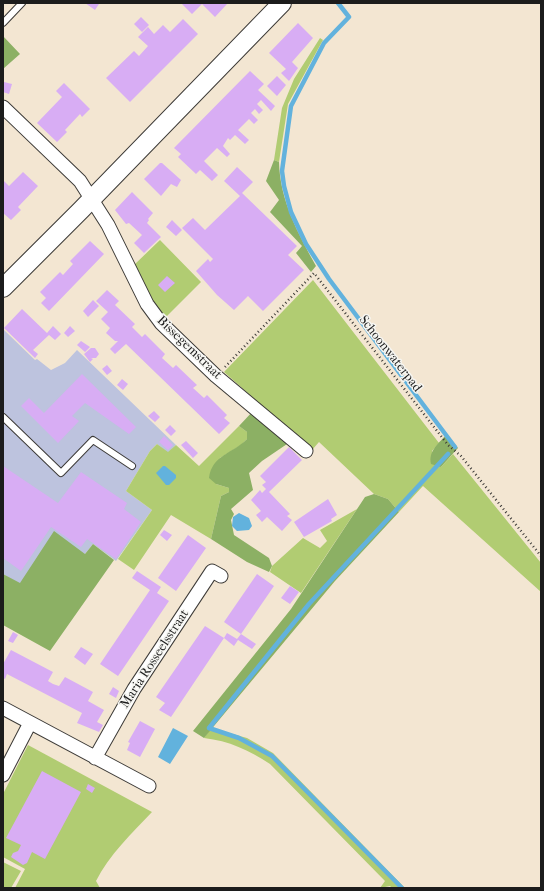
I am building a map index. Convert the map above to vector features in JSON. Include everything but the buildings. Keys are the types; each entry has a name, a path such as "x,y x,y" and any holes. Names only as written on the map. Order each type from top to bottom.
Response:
{"street":[{"path":"3,288 92,199 282,3"},
{"name":"Bissegemstraat","path":"3,108 80,181 108,225 147,304 161,323 216,376 306,451"},
{"name":"Maria Rosseelsstraat","path":"95,758 134,689 212,571 221,576"},
{"path":"3,708 149,786"},
{"path":"3,775 30,723"}],"lane":[{"path":"3,23 22,3"},
{"path":"4,419 61,473 93,440 132,466"}],"path":[{"name":"Schoonwaterpad","path":"216,376 314,272 448,445 461,456 541,556"}],"shaded area":[{"path":"3,329 35,360 37,359 51,370 65,363 77,350 176,445 168,453 157,444 150,451 126,491 152,510 116,561 93,544 85,554 19,584 3,574"}],"green space":[{"path":"3,36 20,54 3,69"},
{"path":"320,38 323,40 288,104 279,162 274,160 282,108 294,79"},
{"path":"274,160 279,162 283,190 291,216 316,266 311,272 296,253 302,246 270,212 279,200 266,181"},
{"path":"160,240 201,282 164,319 134,265"},
{"path":"313,280 439,443 432,451 441,467 453,454 541,563 541,592 423,486 399,512 388,499 374,494 319,442 312,450 224,372"},
{"path":"253,411 290,442 262,461 249,473 253,490 231,509 234,514 231,520 234,535 269,558 272,566 269,572 247,562 211,539 221,496 229,492 229,488 216,484 209,478 211,470 218,460 247,439 247,432 239,426"},
{"path":"239,426 247,432 247,439 241,445 220,458 216,484 229,488 229,492 221,496 211,539 171,515 134,570 118,559 152,510 126,491 150,451 157,444 168,452 176,445 199,466"},
{"path":"447,434 458,448 441,467 431,464 430,459 433,451"},
{"path":"374,494 388,499 399,512 335,581 204,738 193,731 291,609 365,497"},
{"path":"357,509 301,593 270,572 272,566 303,538 320,548 327,541 320,530"},
{"path":"54,531 85,554 93,544 114,560 50,651 3,625 3,574 20,583"},
{"path":"211,728 247,738 273,753 405,888 392,888 390,886 380,888 385,881 270,764 254,754 238,747 222,741 204,738"},
{"path":"28,745 152,812 107,862 96,881 100,888 15,888 25,869 3,857 3,794"},
{"path":"3,862 21,871 11,888 3,888"}],"water":[{"path":"163,466 176,475 176,478 169,485 166,485 156,473"},
{"path":"239,513 249,518 252,526 249,530 237,531 232,526 233,517"},
{"path":"173,728 188,736 170,764 158,757"}],"waterway":[{"path":"338,3 349,17 324,43 291,106 282,171 284,186 291,212 306,244 329,279 455,447"},
{"path":"402,888 272,756 239,738 209,728 309,604 448,454"}]}
